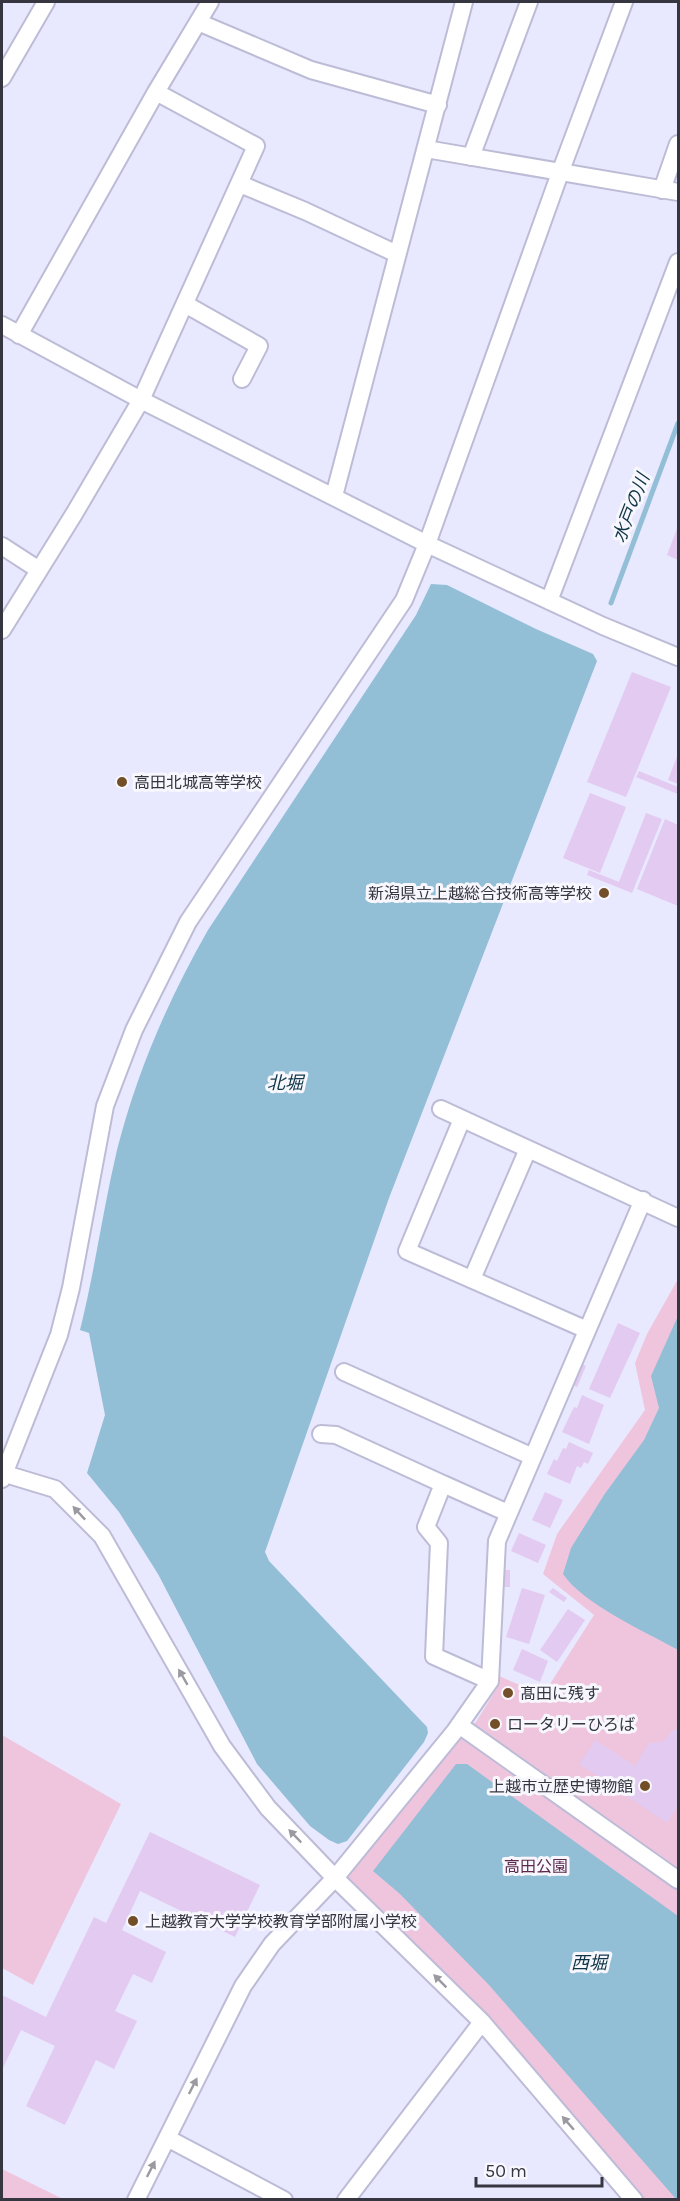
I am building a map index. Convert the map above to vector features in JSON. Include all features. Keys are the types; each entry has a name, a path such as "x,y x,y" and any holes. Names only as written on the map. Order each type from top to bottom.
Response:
{"street":[{"path":"2,78 46,2"},
{"path":"19,335 209,2"},
{"path":"334,496 464,2"},
{"path":"471,157 530,2"},
{"path":"624,2 427,544 404,600 188,922 134,1030 105,1106 71,1288 59,1335 2,1475 55,1489 102,1536 222,1746 268,1808 335,1878 482,2022 634,2199"},
{"path":"198,22 311,70 438,105"},
{"path":"2,630 141,400 256,146 156,92"},
{"path":"426,149 670,191 678,144"},
{"path":"240,184 305,211 397,254"},
{"path":"549,601 678,262"},
{"path":"185,304 258,346 242,379"},
{"path":"2,325 141,400 427,544 603,626 678,657"},
{"path":"2,546 39,570"},
{"path":"441,1109 678,1218"},
{"path":"462,1119 407,1251 587,1330"},
{"path":"472,1279 528,1149"},
{"path":"136,2199 243,1986 272,1944 335,1878 459,1725 490,1681 496,1546 508,1513 643,1200"},
{"path":"344,1372 532,1457"},
{"path":"321,1434 336,1435 508,1513"},
{"path":"443,1484 426,1527 439,1543 434,1656 490,1681"},
{"path":"459,1725 678,1880"},
{"path":"346,2199 482,2022"},
{"path":"167,2138 284,2199"}],"green space":[{"name":"高田公園","path":"678,1279 678,2199 642,2199 487,2018 346,1880 450,1744 476,1722 497,1688 499,1676 543,1695 594,1615 543,1574 557,1534 645,1410 635,1363 647,1334"},
{"path":"2,1735 121,1804 33,1985 2,1968"},
{"path":"2,2169 63,2199 2,2199"}],"water":[{"name":"北堀","path":"431,584 447,585 593,654 597,661 389,1198 265,1552 269,1561 427,1727 428,1733 424,1742 347,1841 338,1844 310,1826 257,1764 158,1574 119,1512 87,1473 105,1415 89,1333 80,1330 117,1150 144,1065 167,1010 208,930 416,615"},
{"path":"678,1316 678,1650 600,1606 572,1585 563,1574 571,1548 604,1495 644,1440 659,1408 651,1376"},
{"name":"西堀","path":"456,1764 467,1764 678,1916 678,2199 489,1985 400,1894 373,1871"}],"building":[{"path":"678,526 678,560 667,555"},
{"path":"632,672 671,687 626,797 587,782"},
{"path":"678,754 678,784 668,780"},
{"path":"639,771 678,787 678,794 636,777"},
{"path":"590,793 626,807 600,873 563,858"},
{"path":"646,813 662,819 632,893 587,875 589,870 619,882"},
{"path":"665,819 678,825 678,906 637,889"},
{"path":"618,1323 640,1333 610,1398 589,1389"},
{"path":"582,1364 586,1366 577,1387 573,1385"},
{"path":"582,1395 604,1405 589,1444 562,1432"},
{"path":"569,1442 593,1453 588,1464 584,1462 581,1468 577,1466 570,1484 547,1474 554,1459 557,1461 563,1448 566,1449"},
{"path":"545,1492 563,1500 550,1528 532,1520"},
{"path":"519,1533 546,1545 538,1563 511,1551"},
{"path":"503,1570 510,1570 510,1587 503,1587"},
{"path":"522,1588 545,1595 529,1644 506,1637"},
{"path":"553,1588 567,1598 564,1602 549,1592"},
{"path":"568,1609 585,1620 557,1662 540,1650"},
{"path":"522,1649 548,1661 540,1682 513,1670"},
{"name":"上越市立歴史博物館","path":"678,1729 678,1806 667,1823 579,1764 595,1740 635,1766 649,1743 662,1742 673,1730"},
{"path":"150,1832 260,1885 235,1937 140,1891 122,1930 166,1952 152,1983 133,1974 115,2011 137,2021 114,2069 96,2060 65,2125 26,2106 55,2046 21,2030 2,2070 2,1995 46,2017 94,1917 106,1923"}],"waterway":[{"name":"水戸の川","path":"611,603 678,423"}],"place":[{"name":"高田北城高等学校","path":"122,782"},
{"name":"新潟県立上越総合技術高等学校","path":"604,893"},
{"name":"髙田に残す","path":"508,1693"},
{"name":"ロータリーひろば","path":"495,1724"},
{"name":"上越市立歴史博物館","path":"645,1786"},
{"name":"上越教育大学学校教育学部附属小学校","path":"133,1921"}]}
